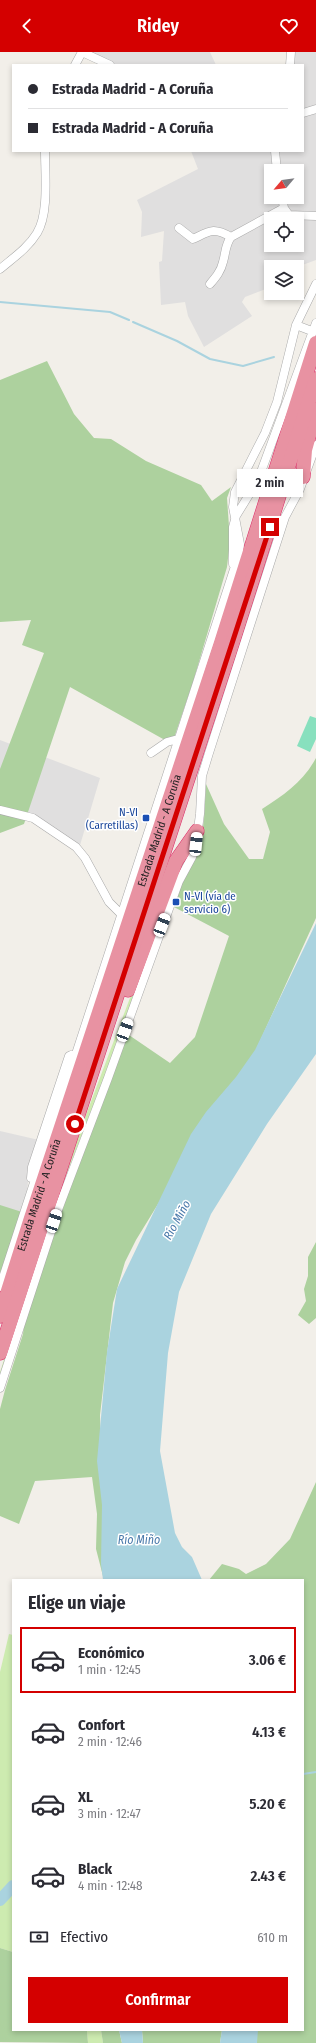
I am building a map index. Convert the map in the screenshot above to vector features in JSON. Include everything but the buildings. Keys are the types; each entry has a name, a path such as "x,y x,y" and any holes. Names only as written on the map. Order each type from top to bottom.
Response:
{"highway":[{"name":"Estrada Madrid - A Coruña","path":"0,1316 221,643 316,343"},
{"name":"Estrada Madrid - A Coruña","path":"0,1353 232,644 316,379"},
{"path":"303,477 306,450 316,410"},
{"path":"70,1137 176,861 197,831"}],"street":[{"path":"76,64 82,52 108,64"},
{"path":"290,64 291,52"},
{"path":"304,113 316,109"},
{"path":"0,269 27,246 38,232 44,219 45,152"},
{"path":"273,152 276,164"},
{"path":"283,204 284,208 289,215 316,216"},
{"path":"210,284 218,275 224,261 226,244 231,236 284,208"},
{"path":"180,228 192,239 211,230 218,229 231,236"},
{"path":"218,229 226,244"},
{"path":"0,1287 233,568 240,544 236,516 233,507 235,492 268,427 277,402 296,325 316,284"},
{"path":"236,516 258,480 316,323"},
{"path":"296,325 309,330"},
{"path":"0,1388 59,1206 108,1078 162,925 179,881 192,857 197,831 204,770 285,517 300,489 303,477 309,467 316,445"},
{"path":"151,753 167,742 178,739"},
{"path":"0,810 33,818 76,846 85,858 109,902 121,914"}],"shaded area":[{"path":"77,52 210,52 216,64 103,64"},
{"path":"289,52 316,52 316,260 304,264 304,260 264,260 264,290 245,297 242,302 252,316 204,347 188,316 185,302 161,305 159,262 162,261 164,231 141,237 142,212 137,200 198,169 191,152 304,152 304,64 287,64"},
{"path":"0,740 100,778 78,852 34,822 0,813"},
{"path":"0,1131 39,1140 29,1173 27,1192 0,1272"}],"green space":[{"path":"47,361 74,414 94,438 111,439 146,461 201,485 212,501 231,487 227,498 230,541 227,567 193,682 172,744 70,687 24,824 0,833 0,769 44,653 22,645 31,620 0,622 0,380"},
{"path":"310,716 316,718 316,739 310,752 297,746"},
{"path":"316,758 316,918 255,1052 215,1111 136,1240 125,1262 113,1303 100,1415 104,1579 96,1549 97,1514 92,1477 35,1481 19,1524 0,1516 0,1409 23,1334 25,1317 47,1248 126,1033 170,1063 195,1037 229,936 174,907 179,890 200,849 204,819 206,784 224,824 249,859 263,859 270,832 262,809 299,781 311,767"},
{"path":"192,847 140,976 115,1050 65,1178 0,1379 0,1372 66,1168 145,958 177,866"},
{"path":"0,1205 22,1212 0,1280"},
{"path":"316,1242 316,1318 309,1324 298,1315 306,1301 304,1289 308,1276 308,1257"},
{"path":"316,1482 316,2043 255,2043 255,2031 304,2031 304,1579 210,1579 222,1564 239,1569 246,1574 266,1564 290,1539"},
{"path":"9,1634 12,1635 12,1952 0,1948 0,1672"},
{"path":"0,1948 12,1952 12,2031 87,2031 88,2043 0,2042"},
{"path":"87,2031 101,2031 103,2043 88,2043"},
{"path":"101,2031 119,2031 122,2043 103,2043"},
{"path":"142,2031 222,2031 220,2043 143,2043"}],"water":[{"name":"Río Miño","path":"316,923 316,1054 267,1124 211,1214 179,1292 168,1353 160,1451 175,1533 182,1547 192,1557 202,1579 103,1579 101,1564 102,1505 97,1461 107,1352 117,1289 191,1134 206,1112 236,1077 255,1050"},
{"path":"119,2031 142,2031 143,2043 122,2043"},
{"path":"222,2031 258,2031 257,2043 220,2043"}],"waterway":[{"path":"0,302 110,312 129,320"},
{"path":"133,322 177,341 210,359 243,366 274,357"},
{"path":"304,1774 316,1772"},
{"path":"0,1900 12,1887"}],"place":[{"name":"N-VI (Carretillas)","path":"146,818"},
{"name":"N-VI (vía de servicio 6)","path":"176,902"}],"route":[{"path":"75,1124 270,527"}]}
